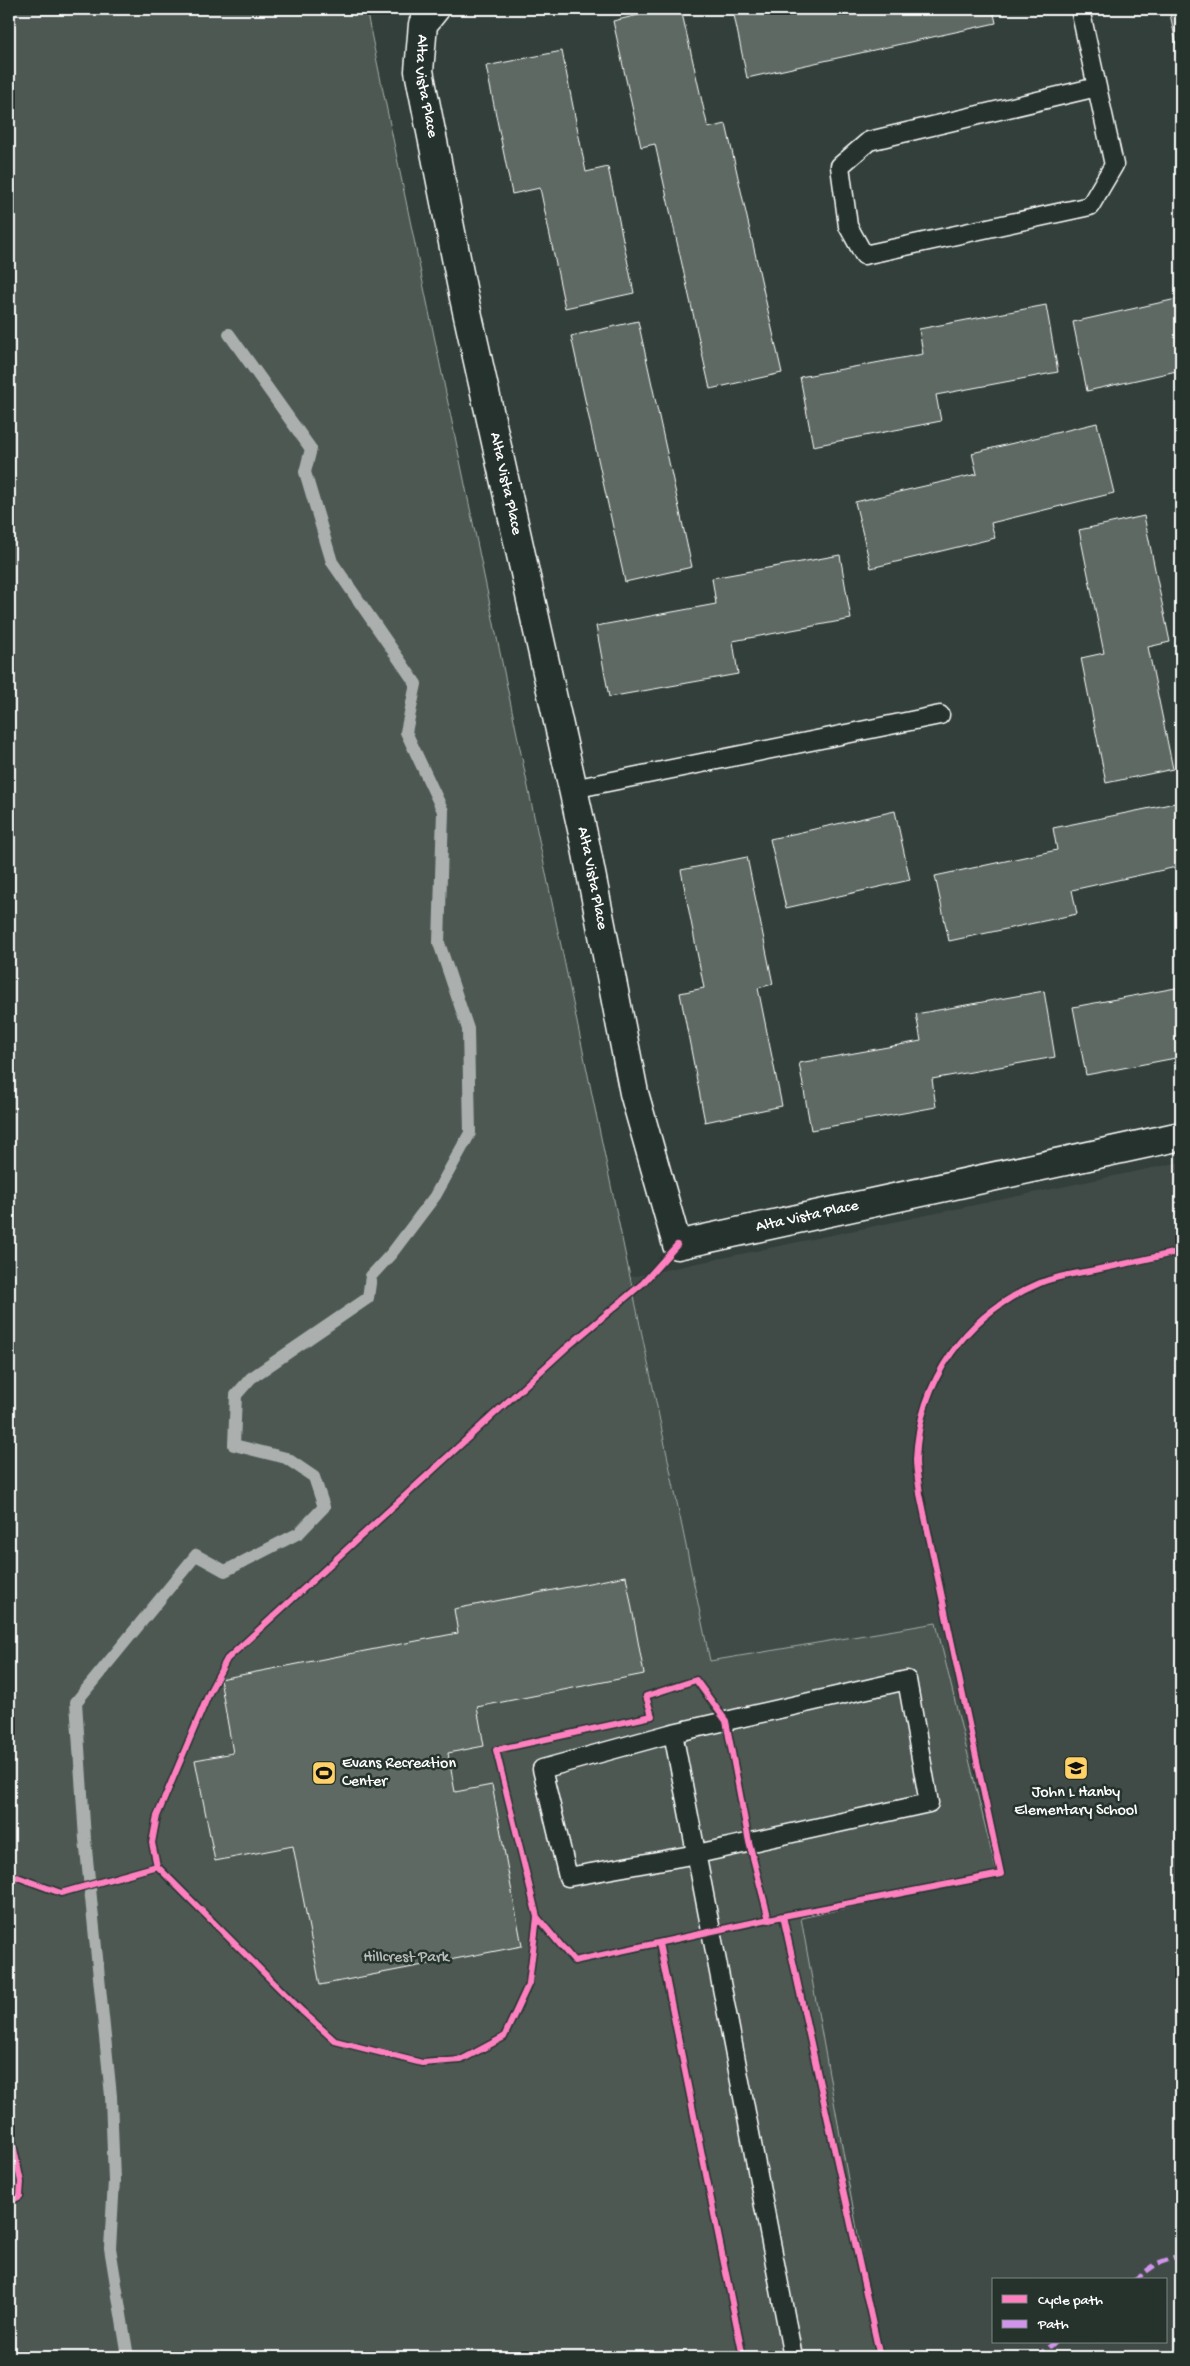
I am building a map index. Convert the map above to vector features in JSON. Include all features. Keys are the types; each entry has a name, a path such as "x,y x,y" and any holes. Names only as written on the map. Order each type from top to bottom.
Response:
{"street":[{"name":"Alta Vista Place","path":"434,9 423,24 418,71 464,298 573,789 634,1093 677,1245 1181,1136"}],"lane":[{"path":"1080,9 1097,87 1114,165 1090,206 864,256 848,226 840,166 869,141 1097,87"},
{"path":"573,789 940,715"},
{"path":"907,1680 929,1802 697,1854 568,1877 542,1769 673,1733 907,1680"},
{"path":"673,1733 793,2357"}],"shaded area":[{"name":"John L Hanby Elementary School","path":"1181,1162 1181,2357 880,2357 801,1918 997,1874 936,1623 710,1661 631,1277"}],"green space":[{"name":"Hillcrest Park","path":"9,9 366,9 710,1661 936,1623 997,1875 801,1918 880,2357 9,2357"}],"building":[{"path":"664,9 681,9 708,128 726,124 782,373 710,389 655,144 641,147 613,21"},
{"path":"993,9 996,23 747,78 733,10"},
{"path":"1169,9 1181,9 1181,66"},
{"path":"562,51 586,172 608,167 634,293 565,308 540,188 512,194 486,66"},
{"path":"1181,298 1181,370 1087,391 1073,322"},
{"path":"1046,305 1058,372 936,395 941,421 813,446 800,377 923,354 919,329"},
{"path":"638,321 692,567 625,582 571,336"},
{"path":"1097,423 1114,493 991,523 995,538 871,568 855,502 977,474 972,453"},
{"path":"1144,516 1170,642 1148,647 1173,769 1106,783 1081,658 1104,653 1079,530"},
{"path":"840,555 851,619 733,641 738,674 609,697 596,626 716,604 712,578"},
{"path":"1180,802 1181,866 1072,890 1077,914 949,941 935,876 1057,850 1053,828"},
{"path":"895,811 910,880 786,908 770,839"},
{"path":"747,857 773,984 758,988 782,1106 705,1122 680,993 704,988 681,870"},
{"path":"1181,987 1181,1057 1086,1075 1073,1007"},
{"path":"1044,991 1055,1057 932,1079 936,1107 811,1130 799,1063 921,1041 916,1014"},
{"name":"Evans Recreation Center","path":"626,1576 644,1674 477,1707 484,1746 448,1753 455,1792 492,1785 522,1946 320,1985 293,1846 215,1861 195,1760 233,1753 220,1679 458,1633 454,1609"}],"waterway":[{"path":"128,2357 110,2248 114,2181 111,2096 85,1839 76,1702 196,1555 225,1571 299,1533 324,1507 314,1477 286,1458 234,1445 236,1395 251,1378 368,1298 371,1276 392,1253 435,1196 470,1133 468,1029 439,943 443,811 406,732 416,684 332,562 305,472 311,449 229,334"}],"marked path":[{"path":"1137,2278 1158,2263 1181,2255"},
{"path":"1038,2357 1053,2344"}],"cycle path":[{"path":"677,1245 643,1283 565,1349 227,1659 210,1691 157,1816 152,1843 157,1866 302,2011 335,2041 422,2063 461,2060 504,2037 529,1983 537,1917 574,1961 783,1916"},
{"path":"880,2357 783,1916 1001,1874 920,1494 916,1460 919,1431 926,1403 937,1377 951,1353 990,1312 1014,1296 1053,1278 1181,1251"},
{"path":"537,1917 496,1750 652,1716 646,1696 696,1680 726,1721 749,1842 769,1920"},
{"path":"9,1874 61,1893 157,1866"},
{"path":"659,1943 743,2357"},
{"path":"9,2125 21,2182 20,2196 9,2202"}],"place":[{"name":"John L Hanby Elementary School","path":"1076,1768"},
{"name":"Evans Recreation Center","path":"324,1773"}]}
